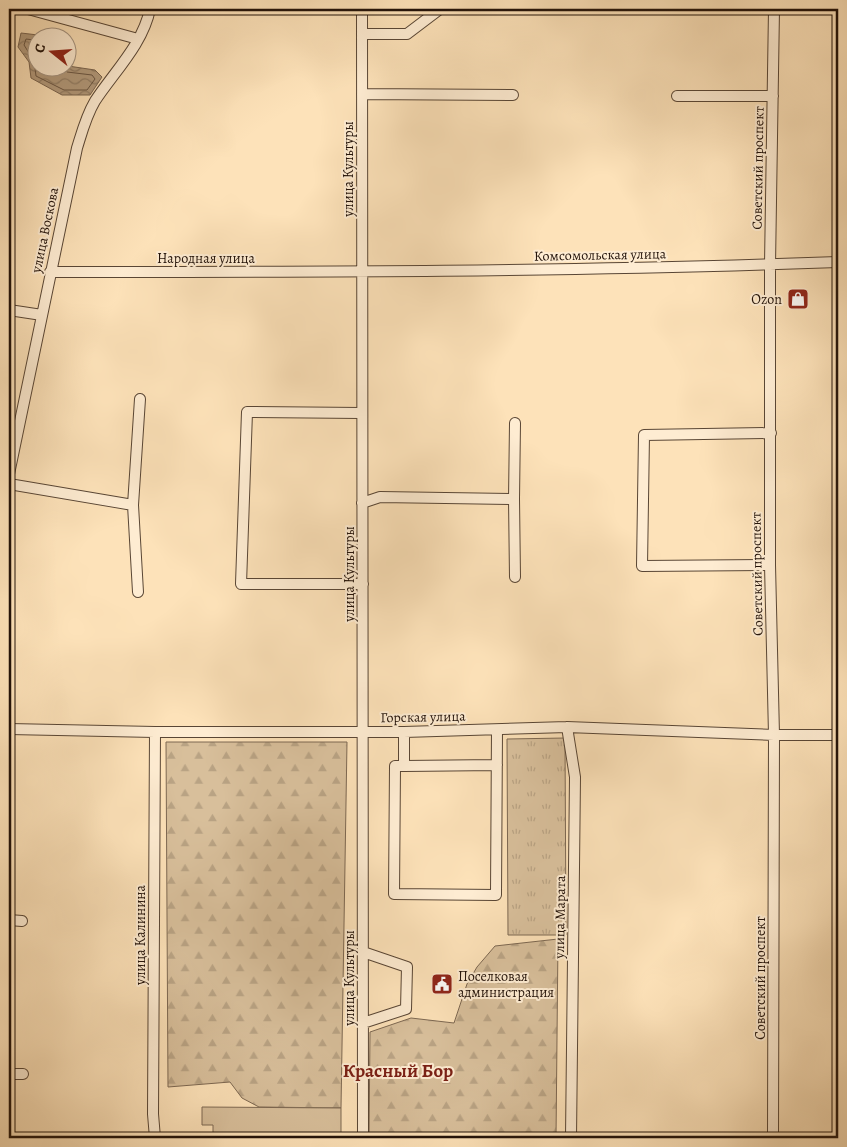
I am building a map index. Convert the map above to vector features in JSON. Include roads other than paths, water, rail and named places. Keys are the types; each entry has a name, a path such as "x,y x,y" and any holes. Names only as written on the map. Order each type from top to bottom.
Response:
{"street":[{"path":"28,9 138,38"},
{"name":"улица Воскова","path":"9,474 76,148 85,120 138,38 148,18 150,9"},
{"name":"улица Культуры","path":"362,9 363,1138"},
{"path":"362,34 407,34 440,9"},
{"name":"Советский проспект","path":"773,1138 774,735 770,565 770,265 774,9"},
{"path":"362,94 513,95"},
{"path":"676,96 773,96"},
{"name":"Комсомольская улица","path":"362,272 675,268 838,262"},
{"name":"Народная улица","path":"50,272 362,272"},
{"path":"9,310 42,315"},
{"path":"138,592 133,505 140,399"},
{"path":"361,413 247,412 241,584 363,584"},
{"path":"515,423 515,577"},
{"path":"770,565 642,566 644,435 771,433"},
{"path":"9,484 133,505"},
{"path":"362,504 380,497 514,499"},
{"name":"Горская улица","path":"9,729 155,732 404,732 567,727 774,735 838,735"},
{"name":"улица Марата","path":"567,727 575,777 571,1138"},
{"path":"497,730 497,765 496,894 394,894 395,766 497,765"},
{"name":"улица Калинина","path":"154,1138 155,732"},
{"path":"404,732 404,766"},
{"path":"9,920 22,922"},
{"path":"363,952 407,967 406,1009 363,1023"},
{"path":"9,1074 23,1074"}],"water":[{"path":"21,33 28,34 28,61 18,47"},
{"path":"78,67 95,70 102,77 90,95 62,95 31,78 78,78"}],"place":[{"name":"Ozon","path":"798,299"},
{"name":"Поселковая администрация","path":"442,984"}],"district":[{"name":"Красный Бор","path":"398,1071"}]}
